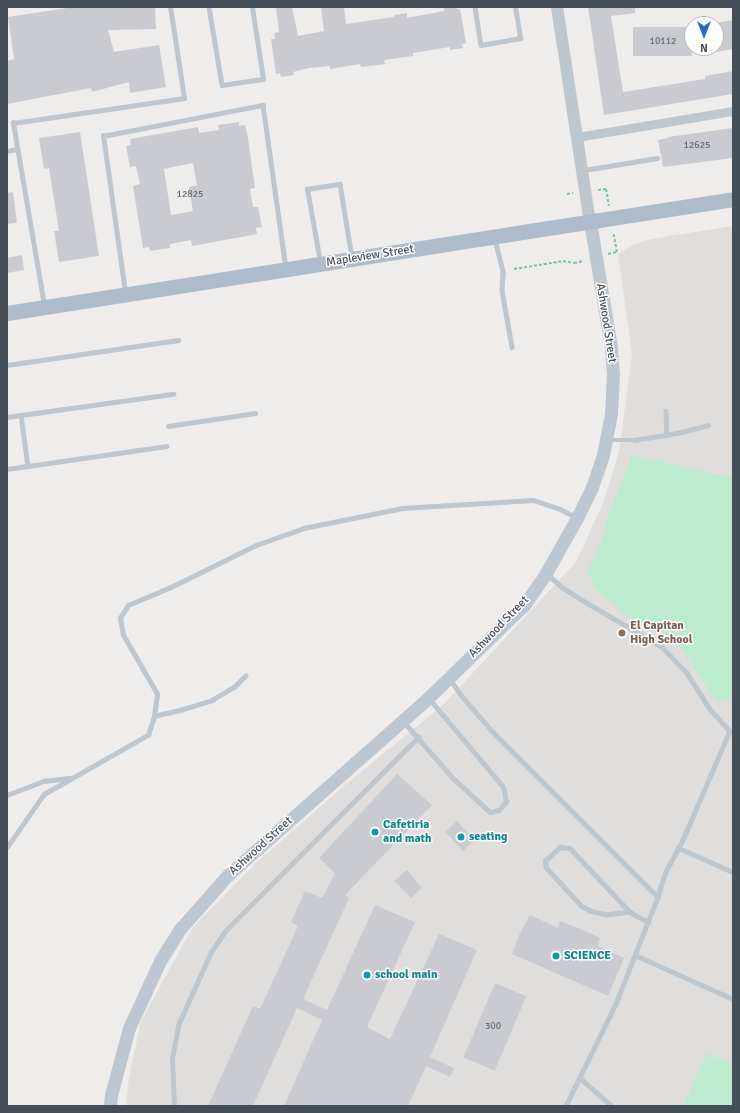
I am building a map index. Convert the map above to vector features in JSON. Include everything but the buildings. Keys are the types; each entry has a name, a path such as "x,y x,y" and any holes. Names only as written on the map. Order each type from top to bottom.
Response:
{"main road":[{"name":"Mapleview Street","path":"7,313 733,200"},
{"name":"Ashwood Street","path":"110,1106 111,1095 129,1028 160,961 180,929 228,875 428,698 524,605 546,573 577,518 592,487 603,455 611,414 614,373 590,222"}],"street":[{"name":"Ashwood Street","path":"557,7 590,222"},
{"path":"577,137 733,111"}],"lane":[{"path":"45,307 12,123 184,98 170,7"},
{"path":"209,7 222,85 263,79 252,7"},
{"path":"475,7 481,45 520,38 515,7"},
{"path":"125,294 103,136 263,105 286,269"},
{"path":"7,151 17,150"},
{"path":"582,170 657,158"},
{"path":"320,264 307,189 340,184 352,259"},
{"path":"495,236 503,272 502,290 512,347"},
{"path":"7,365 178,340"},
{"path":"7,417 173,394"},
{"path":"666,411 667,435"},
{"path":"168,426 255,413"},
{"path":"21,415 28,466"},
{"path":"606,440 634,440 667,435 708,425"},
{"path":"7,469 166,446"},
{"path":"7,847 44,794 148,734 154,716 157,694 124,635 120,618 128,605 172,587 256,545 304,528 402,508 533,500 560,509 577,518"},
{"path":"546,573 562,587 662,648 687,673 710,709 730,731 679,848 666,872 658,897 616,1004 566,1106"},
{"path":"154,716 212,700 234,688 245,676"},
{"path":"450,677 461,694 492,731 658,897"},
{"path":"403,720 453,778 490,812 499,810 506,802 503,787 428,698"},
{"path":"174,1106 172,1058 179,1023 211,952 225,932 418,737"},
{"path":"7,795 44,781 60,778 72,778"},
{"path":"630,912 606,915 590,911 581,906 546,868 545,861 560,847 570,848 630,912 648,922"},
{"path":"679,848 733,872"},
{"path":"635,955 733,999"},
{"path":"580,1078 612,1106"}],"path":[{"path":"514,269 563,261 574,263"}],"shaded area":[{"name":"El Capitan High School","path":"733,226 733,1106 126,1106 129,1077 141,1021 193,927 255,864 346,784 444,704 576,562 603,503 619,452 632,354 618,254 633,245 651,239"}],"green space":[{"path":"632,455 733,478 733,693 731,698 717,702 681,648 622,612 594,587 588,571 600,545 609,514"},
{"path":"707,1053 733,1065 733,1106 683,1106"}],"place":[{"name":"El Capitan High School","path":"622,633"},
{"name":"Cafetiria and math","path":"375,832"},
{"name":"seating","path":"461,837"},
{"name":"SCIENCE","path":"556,956"},
{"name":"school main","path":"367,975"}]}
